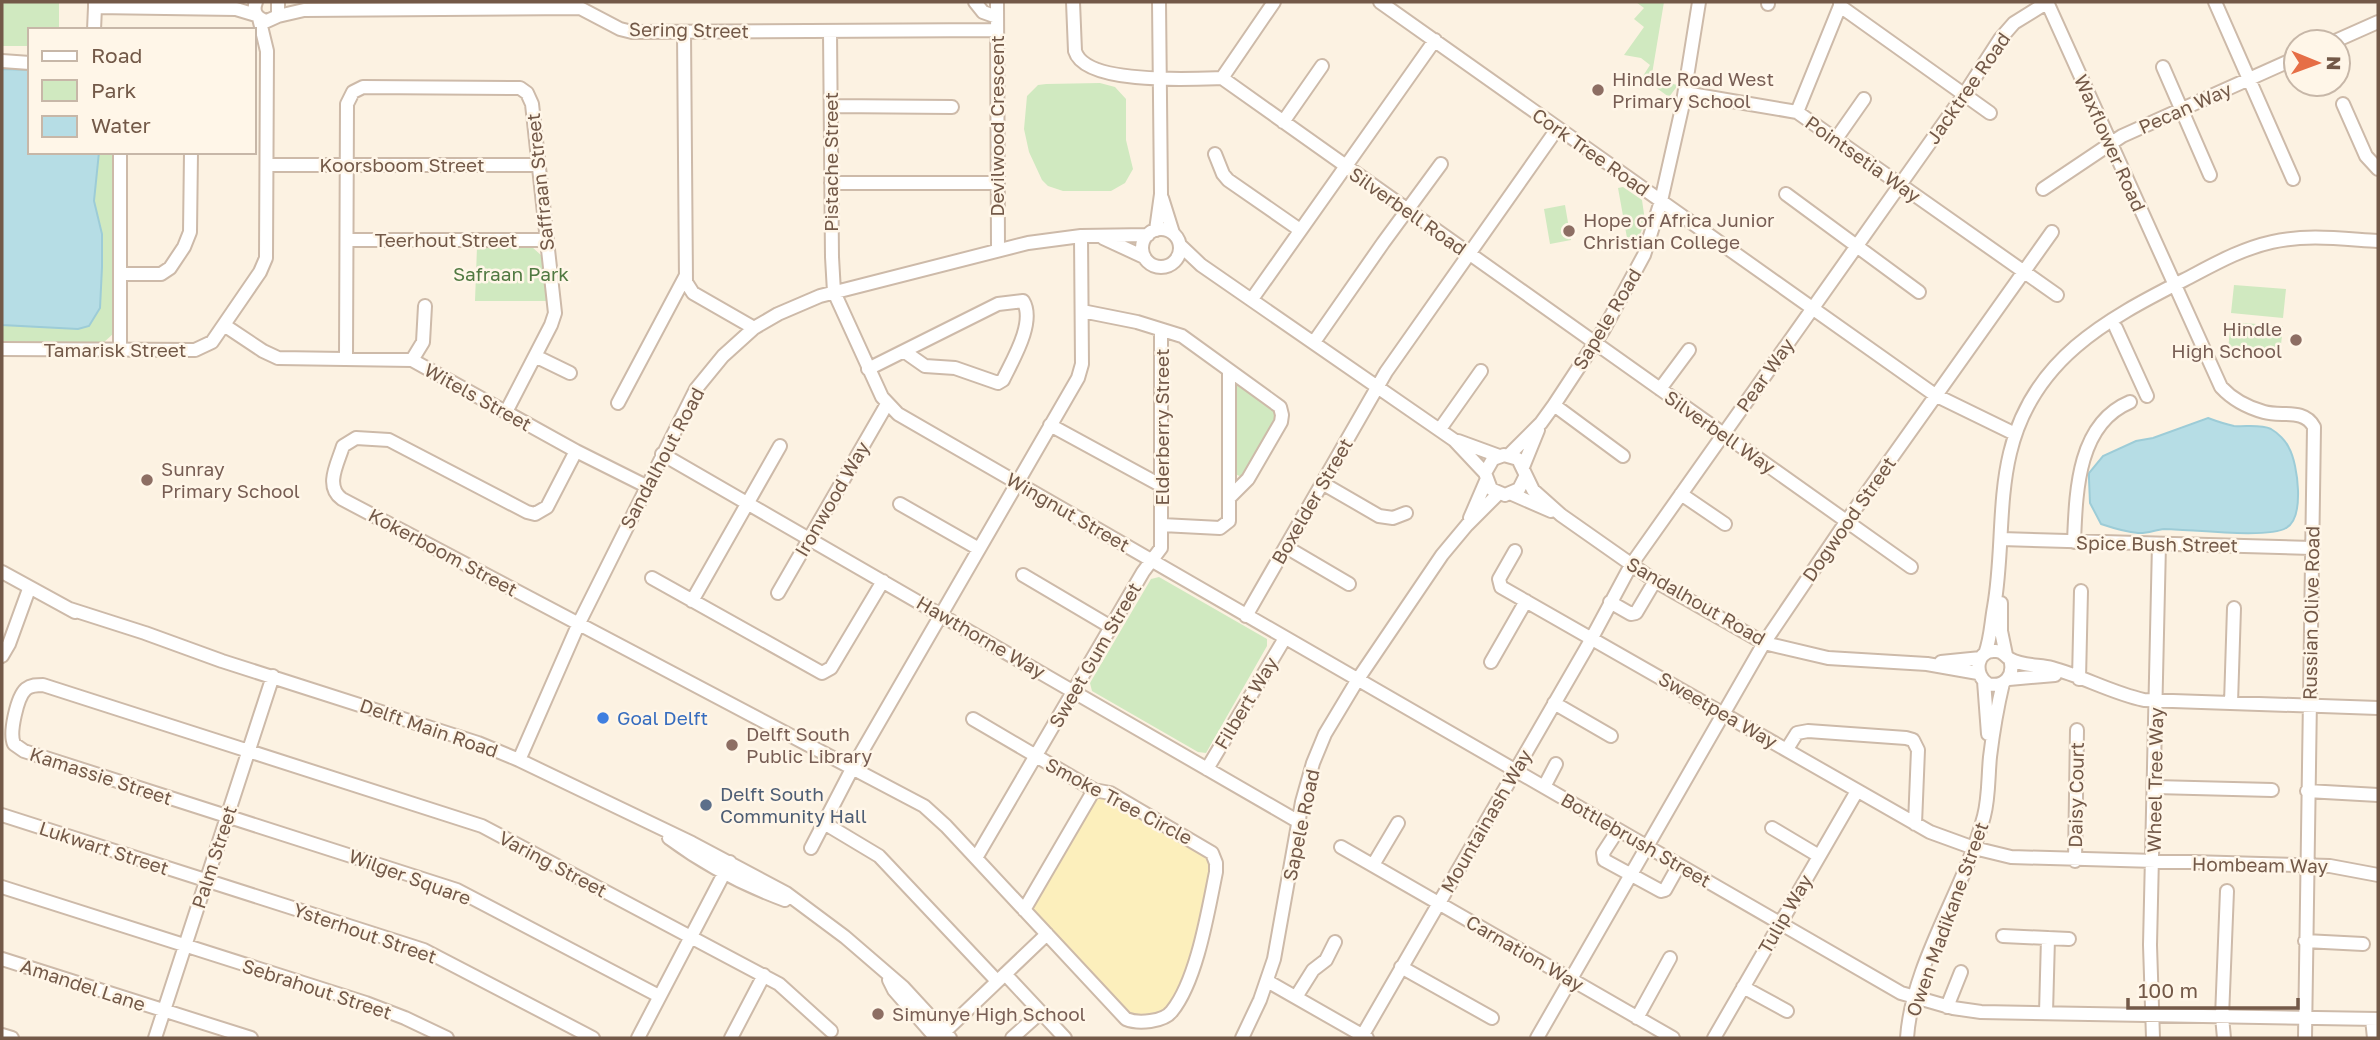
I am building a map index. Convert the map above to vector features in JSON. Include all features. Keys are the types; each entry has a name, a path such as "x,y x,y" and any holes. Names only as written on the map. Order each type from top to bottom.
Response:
{"street":[{"name":"Sering Street","path":"279,2 304,10"},
{"name":"Tamarisk Street","path":"2,349 200,349 212,342 260,272 266,258 267,165 260,84 279,2"},
{"path":"975,2 997,23"},
{"name":"Devilwood Crescent","path":"996,2 998,250"},
{"path":"1073,2 1074,46 1080,61 1100,71 1160,79 1222,78 1269,4"},
{"path":"1144,257 1143,242 1152,233 1161,194 1159,2"},
{"name":"Cork Tree Road","path":"1380,2 1935,395 2015,434"},
{"name":"Sapele Road","path":"1504,456 1541,423 1636,274 1661,201 1685,93 1699,2"},
{"name":"Jacktree Road","path":"1899,185 2000,39 2014,23 2047,2"},
{"name":"Waxflower Road","path":"2047,2 2174,285"},
{"path":"2215,2 2293,180"},
{"path":"1797,112 1840,4 1990,113"},
{"path":"94,28 95,5 257,9"},
{"name":"Sering Street","path":"257,9 267,21 304,10 348,6 580,5 591,16 626,31 831,31 997,23"},
{"name":"Tamarisk Street","path":"257,9 267,51"},
{"path":"2352,34 2378,22"},
{"name":"Pistache Street","path":"831,31 834,292"},
{"path":"684,32 685,278 693,293 754,328"},
{"path":"1252,299 1435,40"},
{"path":"2,61 28,63"},
{"name":"Pecan Way","path":"2043,189 2111,144 2282,64"},
{"path":"1283,122 1322,66"},
{"path":"2163,67 2210,175"},
{"name":"Silverbell Road","path":"1222,78 1594,343"},
{"name":"Saffraan Street","path":"346,359 347,104 353,92 363,87 520,88 531,100 555,313 506,412"},
{"name":"Pointsetia Way","path":"1685,93 1797,112 2057,295"},
{"path":"1836,139 1864,99"},
{"path":"2343,104 2366,156 2378,169"},
{"path":"831,106 952,107"},
{"name":"Boxelder Street","path":"1247,616 1386,372 1558,129"},
{"path":"120,154 120,350"},
{"path":"120,274 161,274 170,268 184,247 190,232 191,154"},
{"path":"1215,154 1223,174 1248,195 1300,230"},
{"name":"Koorsboom Street","path":"267,165 538,164"},
{"path":"1314,342 1441,164"},
{"path":"831,183 998,183"},
{"name":"Pear Way","path":"1630,565 1899,185"},
{"path":"1161,194 1173,233 1180,246 1202,265 1440,429 1454,440 1486,477 1491,489 1505,494 1522,485 1524,472 1518,459 1454,440"},
{"path":"1786,194 1919,292"},
{"path":"1100,236 1167,230 1173,233"},
{"name":"Dogwood Street","path":"1537,1038 1764,643 1846,522 2052,232"},
{"path":"811,848 853,767 1080,374 1081,236"},
{"path":"1100,236 1144,257 1157,267 1172,264 1202,265"},
{"name":"Sandalhout Road","path":"519,760 579,623 696,389 709,372 754,328 800,303 834,292 1035,242 1100,236"},
{"path":"2066,674 1993,685 1981,677 1978,665 1990,641 1998,593 2005,481 2015,434 2040,383 2077,343 2110,320 2230,256 2274,242 2317,238 2378,241"},
{"name":"Teerhout Street","path":"346,240 546,240"},
{"path":"1172,264 1177,259 1180,246"},
{"path":"618,403 685,278"},
{"name":"Russian Olive Road","path":"2174,285 2213,373 2228,395 2248,407 2272,414 2303,415 2312,423 2314,431 2305,1038"},
{"name":"Wingnut Street","path":"834,292 887,404 898,414 1358,679"},
{"path":"869,369 998,304 1016,300 1026,305 1027,315 1022,340 1003,380 998,383 955,368 925,366 905,352"},
{"path":"412,360 423,342 425,306"},
{"name":"Elderberry Street","path":"1082,311 1105,314 1161,330 1163,526 1161,548 1152,561"},
{"name":"Witels Street","path":"224,325 274,356 412,360 576,451 646,486"},
{"path":"2116,328 2147,396"},
{"path":"1161,330 1182,336 1276,403 1282,415 1248,479 1230,497"},
{"name":"Silverbell Way","path":"1594,343 1911,567"},
{"path":"1660,389 1689,351"},
{"path":"536,356 570,373"},
{"path":"1163,526 1224,527 1230,518 1229,370"},
{"path":"1440,429 1481,371"},
{"path":"2074,542 2078,481 2085,456 2104,420 2113,411 2130,402"},
{"name":"Ironwood Way","path":"778,593 887,404"},
{"path":"1554,405 1623,456"},
{"name":"Sapele Road","path":"1524,472 1541,423"},
{"path":"1050,425 1162,486"},
{"name":"Kokerboom Street","path":"576,451 547,507 535,514 385,439 356,438 347,442 343,446 332,484 342,499 924,806 976,858"},
{"path":"692,601 780,446"},
{"name":"Hawthorne Way","path":"662,454 1299,822"},
{"path":"1486,477 1489,463 1504,456"},
{"name":"Sandalhout Road","path":"1524,472 1534,490 1561,515 1630,565 1764,643 1828,658 1927,664 1981,677"},
{"name":"Sapele Road","path":"1467,525 1486,477"},
{"path":"1322,483 1379,516 1392,518 1406,513"},
{"name":"Sapele Road","path":"1242,1038 1267,981 1279,938 1307,782 1321,744 1358,679 1442,555 1467,525 1505,494"},
{"name":"Sandalhout Road","path":"1505,494 1561,515"},
{"path":"1681,494 1725,524"},
{"path":"900,504 979,549"},
{"name":"Spice Bush Street","path":"2001,539 2312,548"},
{"name":"Wheel Tree Way","path":"2152,1038 2150,1016 2160,544"},
{"path":"1286,547 1349,584"},
{"name":"Sweetpea Way","path":"1516,551 1499,583 1526,601 1915,824 1974,848"},
{"name":"Sweet Gum Street","path":"976,858 1143,572 1152,561"},
{"name":"Mountainash Way","path":"1363,1037 1630,565"},
{"name":"Delft Main Road","path":"2,572 98,626 170,650 200,654 273,676 478,743 649,823 727,867 786,893 845,937 903,987 942,1037"},
{"path":"1023,575 1111,627"},
{"path":"652,578 821,673 831,668 883,581"},
{"path":"1610,602 1631,614 1636,613 1655,581"},
{"path":"2,656 29,589"},
{"path":"2079,679 2081,591"},
{"path":"1998,593 2001,603 2001,631 2012,671 2006,681"},
{"path":"1491,662 1526,601"},
{"path":"2231,703 2234,608"},
{"name":"Filbert Way","path":"1207,769 1284,638"},
{"path":"1983,656 1998,651 2008,657 2049,667 2130,697 2156,702 2378,708"},
{"name":"Sandalhout Road","path":"1927,664 1983,656"},
{"name":"Palm Street","path":"156,1038 273,676"},
{"name":"Owen Madikane Street","path":"1981,677 1990,758"},
{"name":"Bottlebrush Street","path":"1358,679 1902,993 1947,1007 1981,1012 2375,1019"},
{"name":"Owen Madikane Street","path":"1907,1038 1910,1011 1915,996 1974,848 1987,805 1990,758 2006,681"},
{"name":"Kamassie Street","path":"227,817 24,751 14,744 11,731 23,692 32,686 43,685 248,751"},
{"path":"1554,703 1611,736"},
{"name":"Smoke Tree Circle","path":"973,719 1094,790 1107,791 1208,849 1215,859 1214,884 1192,973 1174,1009 1167,1016 1140,1022 1130,1021 976,858"},
{"name":"Daisy Court","path":"2075,861 2077,730"},
{"path":"1787,749 1797,733 1808,731 1913,740 1918,750 1915,824"},
{"name":"Varing Street","path":"248,751 482,826 764,975 787,990 831,1031"},
{"name":"Mountainash Way","path":"1545,787 1556,764"},
{"path":"2155,787 2272,790"},
{"path":"1024,910 1094,790"},
{"name":"Tulip Way","path":"1714,1038 1857,791"},
{"path":"2307,791 2378,795"},
{"name":"Lukwart Street","path":"2,815 206,881"},
{"name":"Wilger Square","path":"227,817 457,890 659,996"},
{"path":"824,823 879,856 1065,1038"},
{"path":"1373,865 1398,823"},
{"path":"1772,828 1819,856"},
{"path":"1618,830 1602,857 1604,860 1661,891 1665,890 1679,865"},
{"name":"Carnation Way","path":"1341,846 1673,1038"},
{"name":"Hombeam Way","path":"1974,848 2011,858 2330,866 2378,875"},
{"path":"638,1038 727,867"},
{"name":"Ysterhout Street","path":"206,881 424,950 593,1038"},
{"path":"2,887 185,946"},
{"path":"2224,1038 2222,1017 2227,891"},
{"path":"942,1037 1047,934"},
{"path":"2004,936 2069,939"},
{"path":"2046,1013 2048,938"},
{"path":"2305,941 2363,943"},
{"path":"1296,997 1313,970 1326,960 1335,942"},
{"name":"Sebrahout Street","path":"185,946 366,1003 405,1017 447,1038"},
{"name":"Amandel Lane","path":"2,958 251,1038"},
{"path":"1637,1017 1670,958"},
{"path":"1401,967 1492,1018"},
{"path":"1947,1007 1961,971"},
{"path":"731,1038 764,975"},
{"path":"1267,981 1363,1037"},
{"path":"1743,987 1787,1011"},
{"path":"1012,1038 1041,1012"},
{"path":"2374,1038 2375,1019"},
{"path":"2,1035 12,1038"}],"green space":[{"path":"2,2 59,2 59,28 28,28 28,46 2,46"},
{"path":"1636,2 1664,2 1651,80 1678,85 1669,97 1644,79 1643,76 1650,65 1641,58 1624,55 1644,27 1634,19 1644,8"},
{"path":"2,68 28,69 28,154 116,154 114,333 102,344 2,344"},
{"path":"1100,83 1115,87 1126,99 1126,140 1133,169 1125,183 1111,191 1063,191 1048,186 1042,180 1029,152 1024,129 1027,96 1038,85"},
{"path":"1623,187 1642,200 1645,221 1635,248 1629,249 1618,188"},
{"path":"1565,205 1571,240 1550,244 1544,209"},
{"name":"Safraan Park","path":"477,247 532,247 542,256 547,301 475,301"},
{"path":"2234,285 2286,289 2283,318 2231,313"},
{"path":"2231,322 2283,326 2280,354 2228,349"},
{"path":"1240,383 1275,407 1279,416 1246,475 1242,477 1235,474 1235,386"},
{"path":"1159,577 1267,639 1267,646 1206,753 1198,752 1092,691 1090,683 1151,579"}],"sand":[{"path":"1103,795 1210,857 1212,874 1188,971 1167,1012 1137,1018 1129,1015 1033,912 1032,906 1096,796"}],"water":[{"path":"2,69 28,70 28,154 99,154 94,201 102,234 100,308 89,326 78,329 2,325"},
{"path":"2208,418 2234,426 2267,427 2288,445 2295,466 2298,503 2296,514 2286,528 2263,533 2164,529 2138,533 2101,524 2090,503 2089,473 2103,456 2136,441 2153,438"}],"place":[{"name":"Hindle Road West Primary School","path":"1598,90"},
{"name":"Hope of Africa Junior Christian College","path":"1569,231"},
{"name":"Hindle High School","path":"2296,340"},
{"name":"Sunray Primary School","path":"147,480"},
{"name":"Goal Delft","path":"603,718"},
{"name":"Delft South Public Library","path":"732,745"},
{"name":"Delft South Community Hall","path":"706,805"},
{"name":"Simunye High School","path":"878,1014"}]}
